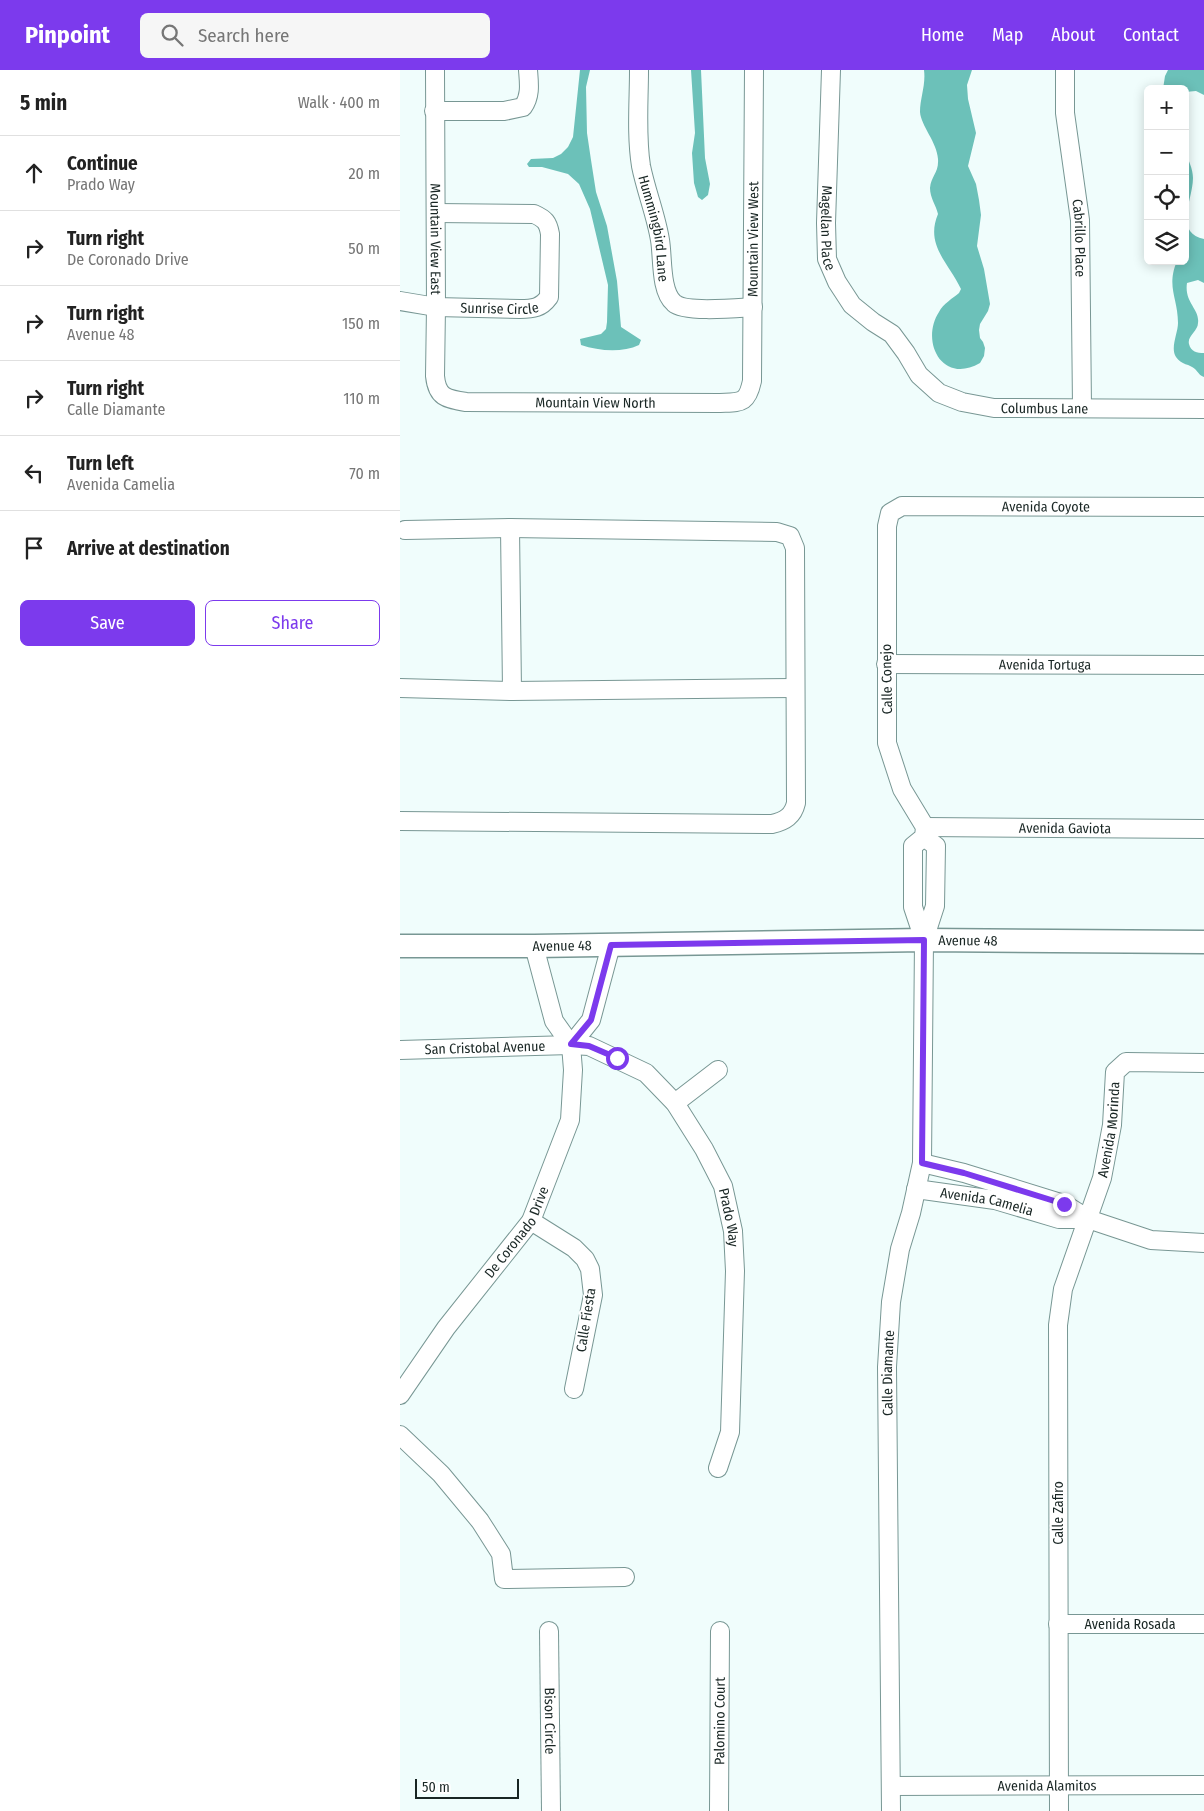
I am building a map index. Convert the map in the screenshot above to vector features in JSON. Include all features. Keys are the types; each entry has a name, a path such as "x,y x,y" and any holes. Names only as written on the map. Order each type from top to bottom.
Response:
{"main road":[{"name":"Avenue 48","path":"400,946 534,946 924,940 1204,942"}],"street":[{"name":"Mountain View East","path":"435,70 435,376 436,386 441,394 452,400"},
{"path":"434,111 504,111 523,106 527,101 529,90 528,70"},
{"name":"Hummingbird Lane","path":"639,70 641,165 658,228 665,287 670,298 675,304 694,308 753,307"},
{"name":"Mountain View West","path":"739,402 746,399 750,392 752,381 754,70"},
{"name":"Magellan Place","path":"831,70 826,224 827,259 837,282 852,304 873,322 892,334 906,353"},
{"name":"Cabrillo Place","path":"1065,70 1065,113 1080,220 1082,408"},
{"name":"Sunrise Circle","path":"400,302 436,307 532,309 540,306 549,298 550,234 545,220 534,214 436,213"},
{"name":"Sunrise Circle","path":"400,314 436,307"},
{"name":"Columbus Lane","path":"906,353 920,375 932,387 962,402 994,408 1204,409"},
{"name":"Mountain View North","path":"452,400 466,402 739,402"},
{"name":"Avenida Coyote","path":"890,513 902,506 1204,507"},
{"name":"Calle Conejo","path":"890,513 887,526 887,743 902,789 924,832 936,846 935,906 924,940"},
{"path":"510,528 512,690"},
{"path":"400,821 772,824 780,822 792,814 796,803 795,548 790,536 777,532 510,528 405,530"},
{"name":"Avenida Tortuga","path":"886,664 1204,665"},
{"path":"400,688 512,690 795,688"},
{"name":"Avenida Gaviota","path":"924,832 1204,829"},
{"name":"Calle Diamante","path":"891,1811 887,1367 891,1302 900,1249 911,1213 922,1163 924,940"},
{"path":"571,1044 591,1020 611,945"},
{"name":"De Coronado Drive","path":"400,1395 446,1328 531,1221 570,1120 574,1070 571,1044 554,1021 534,946"},
{"name":"San Cristobal Avenue","path":"400,1050 571,1044"},
{"name":"Prado Way","path":"571,1044 589,1046 646,1074 675,1103 716,1170 725,1194 733,1231 735,1271 730,1432 718,1468"},
{"name":"Avenida Morinda","path":"1088,1219 1102,1178 1112,1125 1115,1072 1126,1062 1204,1063"},
{"path":"675,1103 718,1070"},
{"name":"Avenida Camelia","path":"922,1163 984,1179 1064,1204 1088,1219 1151,1240 1204,1243"},
{"path":"980,1198 984,1179"},
{"name":"Avenida Camelia","path":"916,1189 995,1200 1059,1219 1088,1219"},
{"name":"Calle Zafiro","path":"1059,1811 1058,1326 1063,1289 1088,1219"},
{"name":"Calle Fiesta","path":"531,1221 574,1248 585,1259 590,1269 593,1295 574,1389"},
{"path":"400,1435 441,1474 480,1521 502,1554 504,1579 624,1577"},
{"name":"Avenida Rosada","path":"1058,1624 1204,1624"},
{"name":"Bison Circle","path":"550,1631 551,1811"},
{"name":"Palomino Court","path":"719,1811 720,1631"},
{"name":"Avenida Alamitos","path":"891,1786 1204,1785"}],"water":[{"path":"580,70 590,70 586,87 587,133 596,192 607,226 617,281 621,327 641,340 639,345 632,348 603,350 581,345 580,339 601,334 606,329 607,322 608,285 590,209 579,184 568,174 542,167 529,167 527,164 531,159 553,158 561,154 568,147 573,137"},
{"path":"691,70 701,70 705,158 710,184 708,195 702,200 698,197 694,183 692,153 695,133"},
{"path":"924,70 972,70 967,85 968,99 976,133 968,166 976,184 979,200 981,215 977,246 984,269 990,304 979,330 980,338 985,348 984,356 980,363 967,368 955,368 945,364 938,357 932,335 934,323 939,312 961,289 940,253 934,235 938,214 930,188 938,159 935,146 923,123 920,112"},
{"path":"1168,70 1204,70 1204,95 1196,91 1189,92 1189,85 1164,85"},
{"path":"1189,162 1193,178 1189,203"},
{"path":"1189,230 1204,239 1204,283 1198,280 1187,283 1187,290 1198,318 1198,326 1190,338 1189,344 1195,352 1204,353 1204,377 1193,367 1178,360 1174,353 1178,314 1172,285 1176,265 1189,265"}],"route":[{"path":"617,1058 589,1046 571,1044 591,1020 611,945 924,940 922,1163 964,1173 1064,1204"}]}
